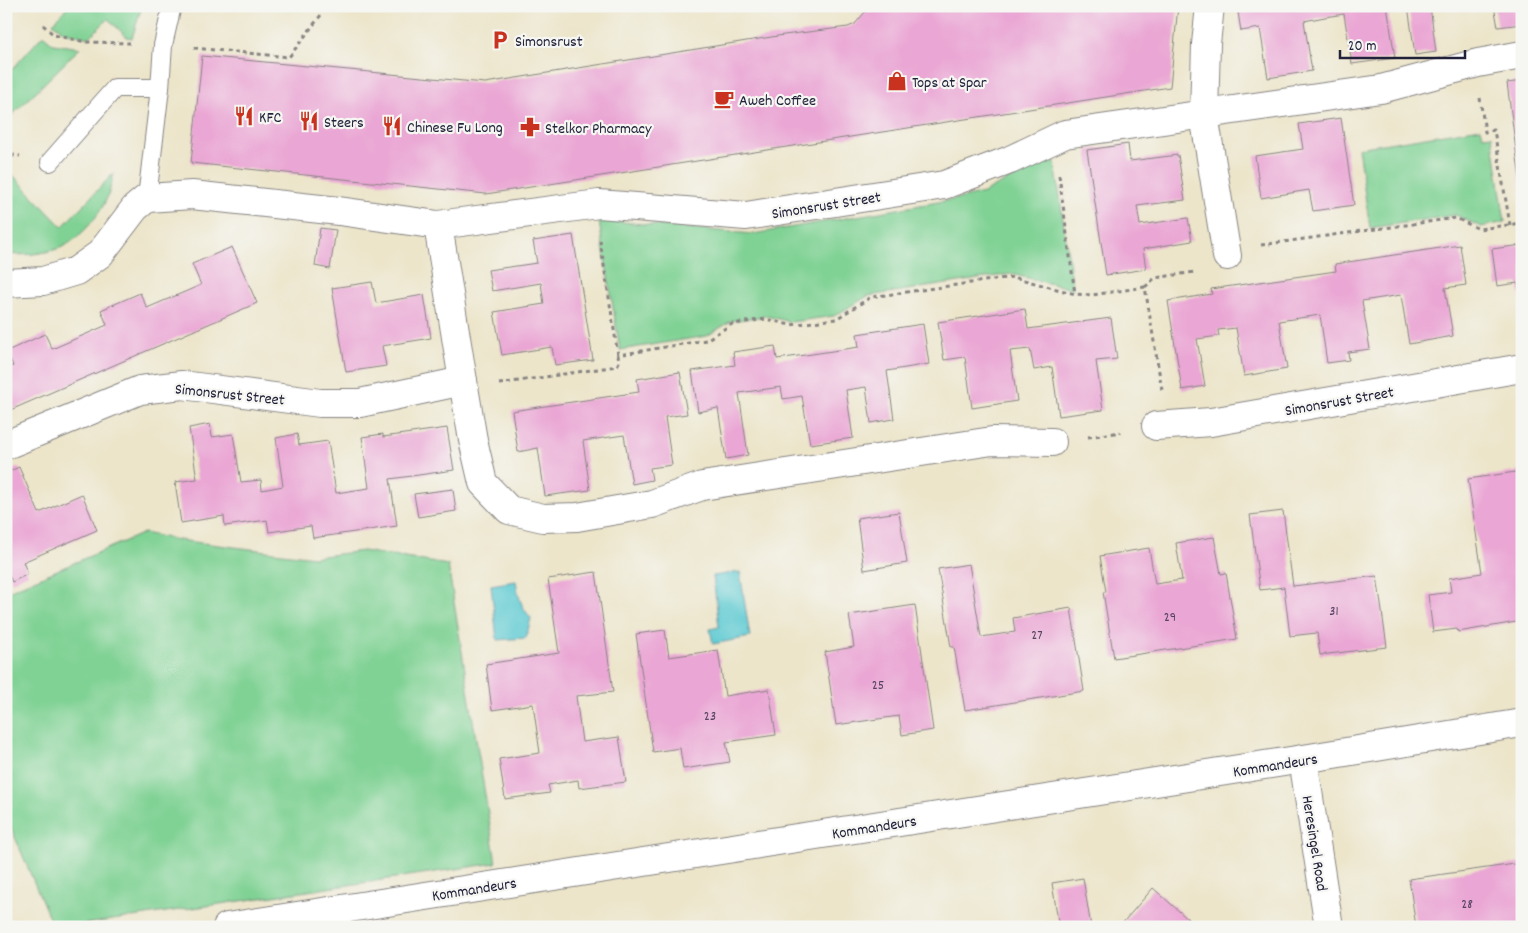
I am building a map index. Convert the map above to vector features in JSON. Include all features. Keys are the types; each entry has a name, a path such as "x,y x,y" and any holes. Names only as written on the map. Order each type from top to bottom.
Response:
{"street":[{"path":"1210,6 1206,44 1204,115 1226,253"},
{"name":"Simonsrust Street","path":"147,198 192,195 339,211 438,225 594,204 746,216 944,185 1010,160 1065,134 1381,89 1475,64 1522,55"},
{"path":"6,283 43,281 76,271 100,254 135,208 147,198"},
{"path":"438,225 463,386 483,483 509,510 543,518 577,517 652,504 702,486 992,441 1052,442"},
{"name":"Simonsrust Street","path":"1162,426 1211,422 1522,368"},
{"name":"Simonsrust Street","path":"6,445 140,390 182,385 320,402 360,403 463,386"},
{"name":"Kommandeurs","path":"227,927 1522,723"},
{"name":"Heresingel Road","path":"1303,759 1329,927"}],"lane":[{"path":"147,198 163,45 172,6"},
{"path":"50,162 115,88 160,88"}],"path":[{"path":"192,48 289,57 321,15"},
{"path":"43,25 54,35 86,42 130,43"},
{"path":"1475,64 1485,132 1494,130 1510,225"},
{"path":"1054,139 1075,294"},
{"path":"6,163 14,155"},
{"path":"463,386 617,366 619,362 594,204"},
{"path":"618,355 706,340 732,324 766,319 790,325 836,319 871,297 1013,277 1075,294 1092,295 1145,287 1155,278 1211,270 1226,253 1456,218 1480,229 1522,223"},
{"path":"1145,287 1162,426"},
{"path":"1052,442 1124,431"}],"green space":[{"path":"68,6 142,6 132,38 127,37 108,19 89,38 64,32 53,23"},
{"path":"43,35 53,44 80,48 6,121 6,76"},
{"path":"1481,128 1483,136 1492,135 1505,222 1481,227 1456,215 1370,228 1358,148"},
{"path":"1054,156 1073,289 1011,274 868,296 834,316 791,322 766,316 731,321 707,336 620,350 599,222 610,221 753,234 983,193"},
{"path":"114,173 102,208 86,229 73,241 47,252 26,255 6,254 6,181 13,175 62,227"},
{"path":"144,533 178,540 314,557 363,551 448,565 496,863 65,927 53,927 6,816 6,592"}],"water":[{"path":"740,572 750,637 713,644 710,629 719,627 713,576"},
{"path":"516,581 520,601 531,618 526,638 497,640 491,585"}],"building":[{"path":"870,6 1178,6 1170,87 486,194 191,163 202,56 485,83 784,35 848,27 855,24"},
{"path":"1237,6 1387,6 1395,58 1352,64 1344,14 1304,21 1312,71 1268,78 1260,28 1241,31"},
{"path":"1408,6 1430,6 1436,52 1415,55"},
{"path":"1494,6 1522,6 1522,24 1498,27"},
{"path":"1522,81 1522,187 1521,187 1507,83"},
{"path":"1341,118 1354,205 1313,211 1309,190 1261,198 1255,156 1303,149 1299,124"},
{"path":"1128,144 1130,161 1178,155 1185,200 1137,206 1140,225 1188,218 1192,241 1143,249 1146,269 1106,275 1087,150"},
{"path":"320,228 336,230 330,269 315,266"},
{"path":"573,235 593,360 555,365 552,347 502,355 494,312 544,304 541,283 492,291 488,270 537,263 533,241"},
{"path":"1460,245 1466,285 1445,288 1453,336 1409,344 1401,295 1362,301 1370,349 1348,352 1349,360 1327,363 1320,315 1279,321 1287,369 1244,376 1236,328 1218,330 1219,336 1197,339 1205,386 1182,390 1168,301 1212,294 1211,289 1336,271 1335,264"},
{"path":"1522,245 1521,300 1518,283 1497,286 1492,249"},
{"path":"232,247 257,303 6,412 6,369 13,366 7,351 45,334 52,349 107,325 101,310 140,293 147,308 201,285 192,264"},
{"path":"372,282 376,303 424,295 431,338 382,346 386,366 346,372 332,288"},
{"path":"1025,309 1028,329 1111,318 1117,359 1096,361 1103,410 1059,416 1052,367 1034,370 1030,349 1010,351 1017,401 972,408 965,357 944,360 938,322"},
{"path":"923,324 929,364 887,371 894,419 871,423 866,387 846,390 853,438 810,444 802,396 783,399 781,387 739,393 748,455 726,459 718,408 698,412 692,371 735,365 733,352 775,346 777,359 819,353 859,347 857,334"},
{"path":"680,372 687,414 665,417 672,465 650,468 652,480 632,484 624,435 583,441 590,490 545,496 538,448 518,452 512,411 639,392 637,379"},
{"path":"210,424 212,437 233,434 241,482 261,480 262,490 283,486 276,438 297,434 299,445 328,441 336,493 369,488 362,437 383,434 383,437 447,428 454,470 390,479 397,526 313,538 311,526 269,532 267,520 225,526 224,516 181,523 175,482 197,479 189,428"},
{"path":"19,467 39,513 82,494 97,530 23,562 28,574 12,582 6,569 6,473"},
{"path":"1522,471 1522,621 1458,632 1457,629 1433,632 1428,595 1451,592 1449,578 1482,573 1468,479"},
{"path":"453,489 456,511 418,517 414,494"},
{"path":"1283,511 1293,586 1377,576 1387,647 1320,655 1317,633 1290,636 1284,587 1260,590 1250,515"},
{"path":"899,512 907,563 864,570 857,518"},
{"path":"1214,537 1221,574 1226,573 1237,639 1114,658 1103,592 1106,592 1100,556 1149,548 1155,584 1182,580 1176,543"},
{"path":"969,564 981,637 1015,632 1013,618 1071,608 1084,691 965,710 954,647 951,647 938,569"},
{"path":"596,572 613,692 576,696 582,742 619,737 626,782 579,788 578,780 548,785 550,793 505,799 499,759 540,753 533,704 492,710 486,664 559,653 548,579"},
{"path":"915,605 933,730 902,735 899,716 836,725 825,652 854,647 849,615"},
{"path":"665,630 669,657 718,650 725,696 769,689 776,735 726,742 730,762 683,769 680,748 653,752 636,634"},
{"path":"1522,863 1522,926 1416,927 1409,879"},
{"path":"1083,878 1091,927 1059,927 1052,883"},
{"path":"1153,888 1197,927 1119,927"}],"place":[{"name":"Simonsrust","path":"500,40"},
{"name":"Tops at Spar","path":"897,81"},
{"name":"Aweh Coffee","path":"724,99"},
{"name":"KFC","path":"244,116"},
{"name":"Steers","path":"309,121"},
{"name":"Chinese Fu Long","path":"392,126"},
{"name":"Stelkor Pharmacy","path":"530,127"}]}
